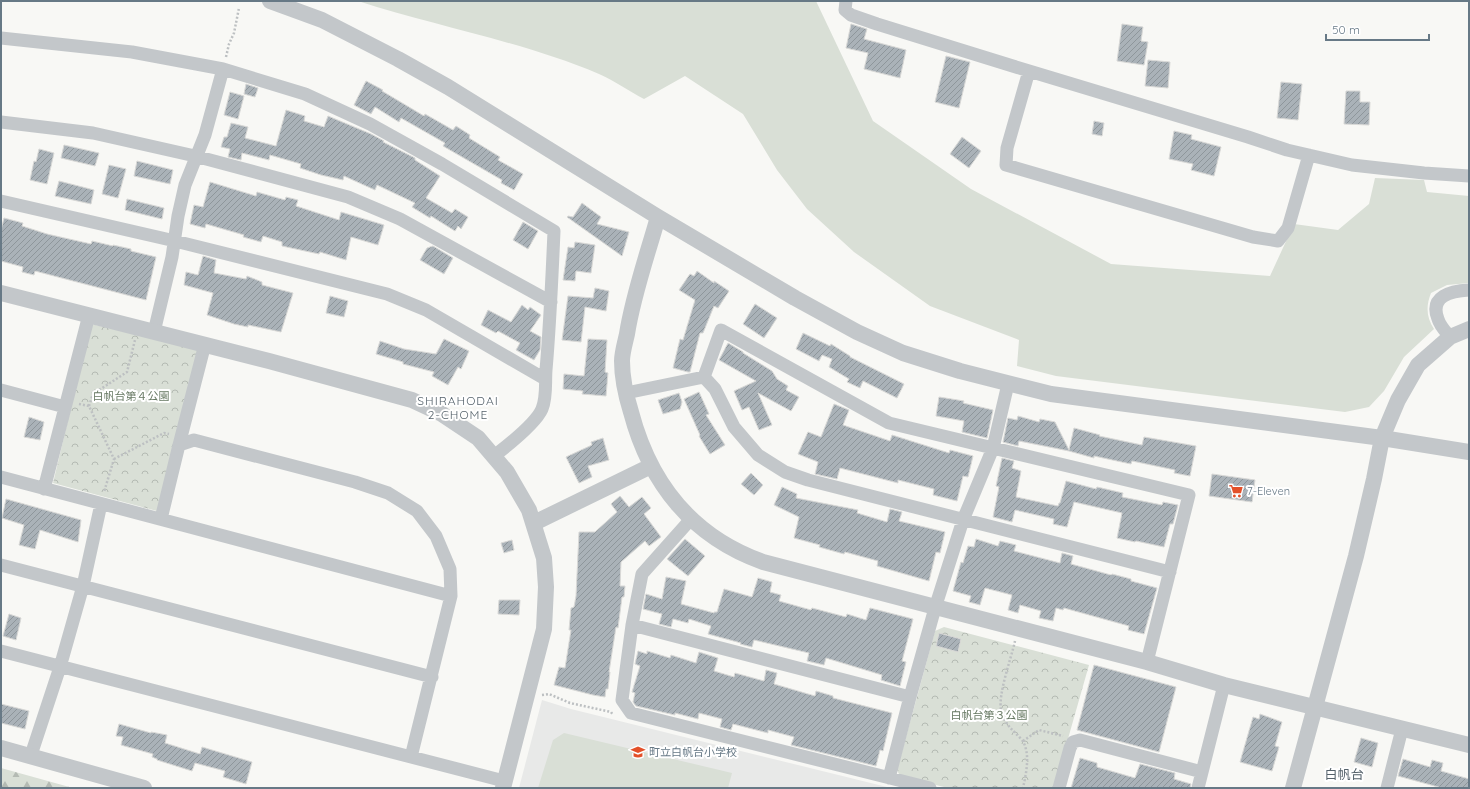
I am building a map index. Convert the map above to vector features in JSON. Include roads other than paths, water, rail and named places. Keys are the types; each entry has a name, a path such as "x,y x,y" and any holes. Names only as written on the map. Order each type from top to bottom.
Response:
{"street":[{"path":"270,1 322,20 398,59 448,87 658,217 856,332 903,353 960,371 1051,394 1382,438 1469,452"},
{"path":"846,1 845,10 851,15 877,24 1029,72 1287,150 1352,165 1469,176"},
{"path":"1,38 132,52 223,69 305,94 370,124 442,164 554,231 545,399 541,411 532,423 494,456"},
{"path":"154,332 175,241 178,216 185,185 195,156 205,135 223,69"},
{"path":"1029,72 1007,148 1006,165 1253,237 1278,241 1288,228 1309,155"},
{"path":"1,122 93,133 195,156 298,183 355,200 400,219 551,302"},
{"path":"1,201 175,241 387,294 426,310 545,379"},
{"path":"658,217 630,315 622,361 626,393 636,434 656,477 690,519 726,546 746,556 771,564 934,608 1147,662 1224,685 1469,745"},
{"path":"1450,337 1438,321 1435,310 1438,301 1445,295 1457,291 1469,290"},
{"path":"1,293 205,344 412,400 442,414 478,438 507,472 519,490 529,510 544,558 546,587 544,628 503,784 411,757 1,651"},
{"path":"44,488 89,315"},
{"path":"1292,788 1356,556 1382,438 1398,400 1418,365 1450,337 1469,329"},
{"path":"704,377 721,330 889,423 1189,495 1147,662"},
{"path":"161,520 205,344"},
{"path":"626,393 704,377"},
{"path":"704,377 715,388 734,427 758,455 784,472 808,480 1170,572"},
{"path":"889,778 934,608 963,520 993,448 1008,384"},
{"path":"1,390 66,404"},
{"path":"180,441 194,440 355,482 388,493 417,511 436,536 450,569 452,596 411,757"},
{"path":"534,524 650,466"},
{"path":"1,478 44,488 452,596"},
{"path":"31,756 60,666 83,586 101,504"},
{"path":"690,519 642,574 632,625 622,700 631,712 930,788"},
{"path":"1,565 432,677"},
{"path":"632,625 910,697"},
{"path":"1198,788 1224,685"},
{"path":"1387,788 1402,729"},
{"path":"1059,788 1070,748 1073,742 1080,740 1202,772"},
{"path":"1,748 144,788"}],"place":[{"name":"7-Eleven","path":"1236,491"},
{"name":"町立白帆台小学校","path":"638,752"}],"district":[{"name":"SHIRAHODAI 2-CHOME","path":"458,407"},
{"name":"白帆台","path":"1344,774"}],"park label":[{"name":"白帆台第４公園","path":"131,396"},
{"name":"白帆台第３公園","path":"989,715"}]}
